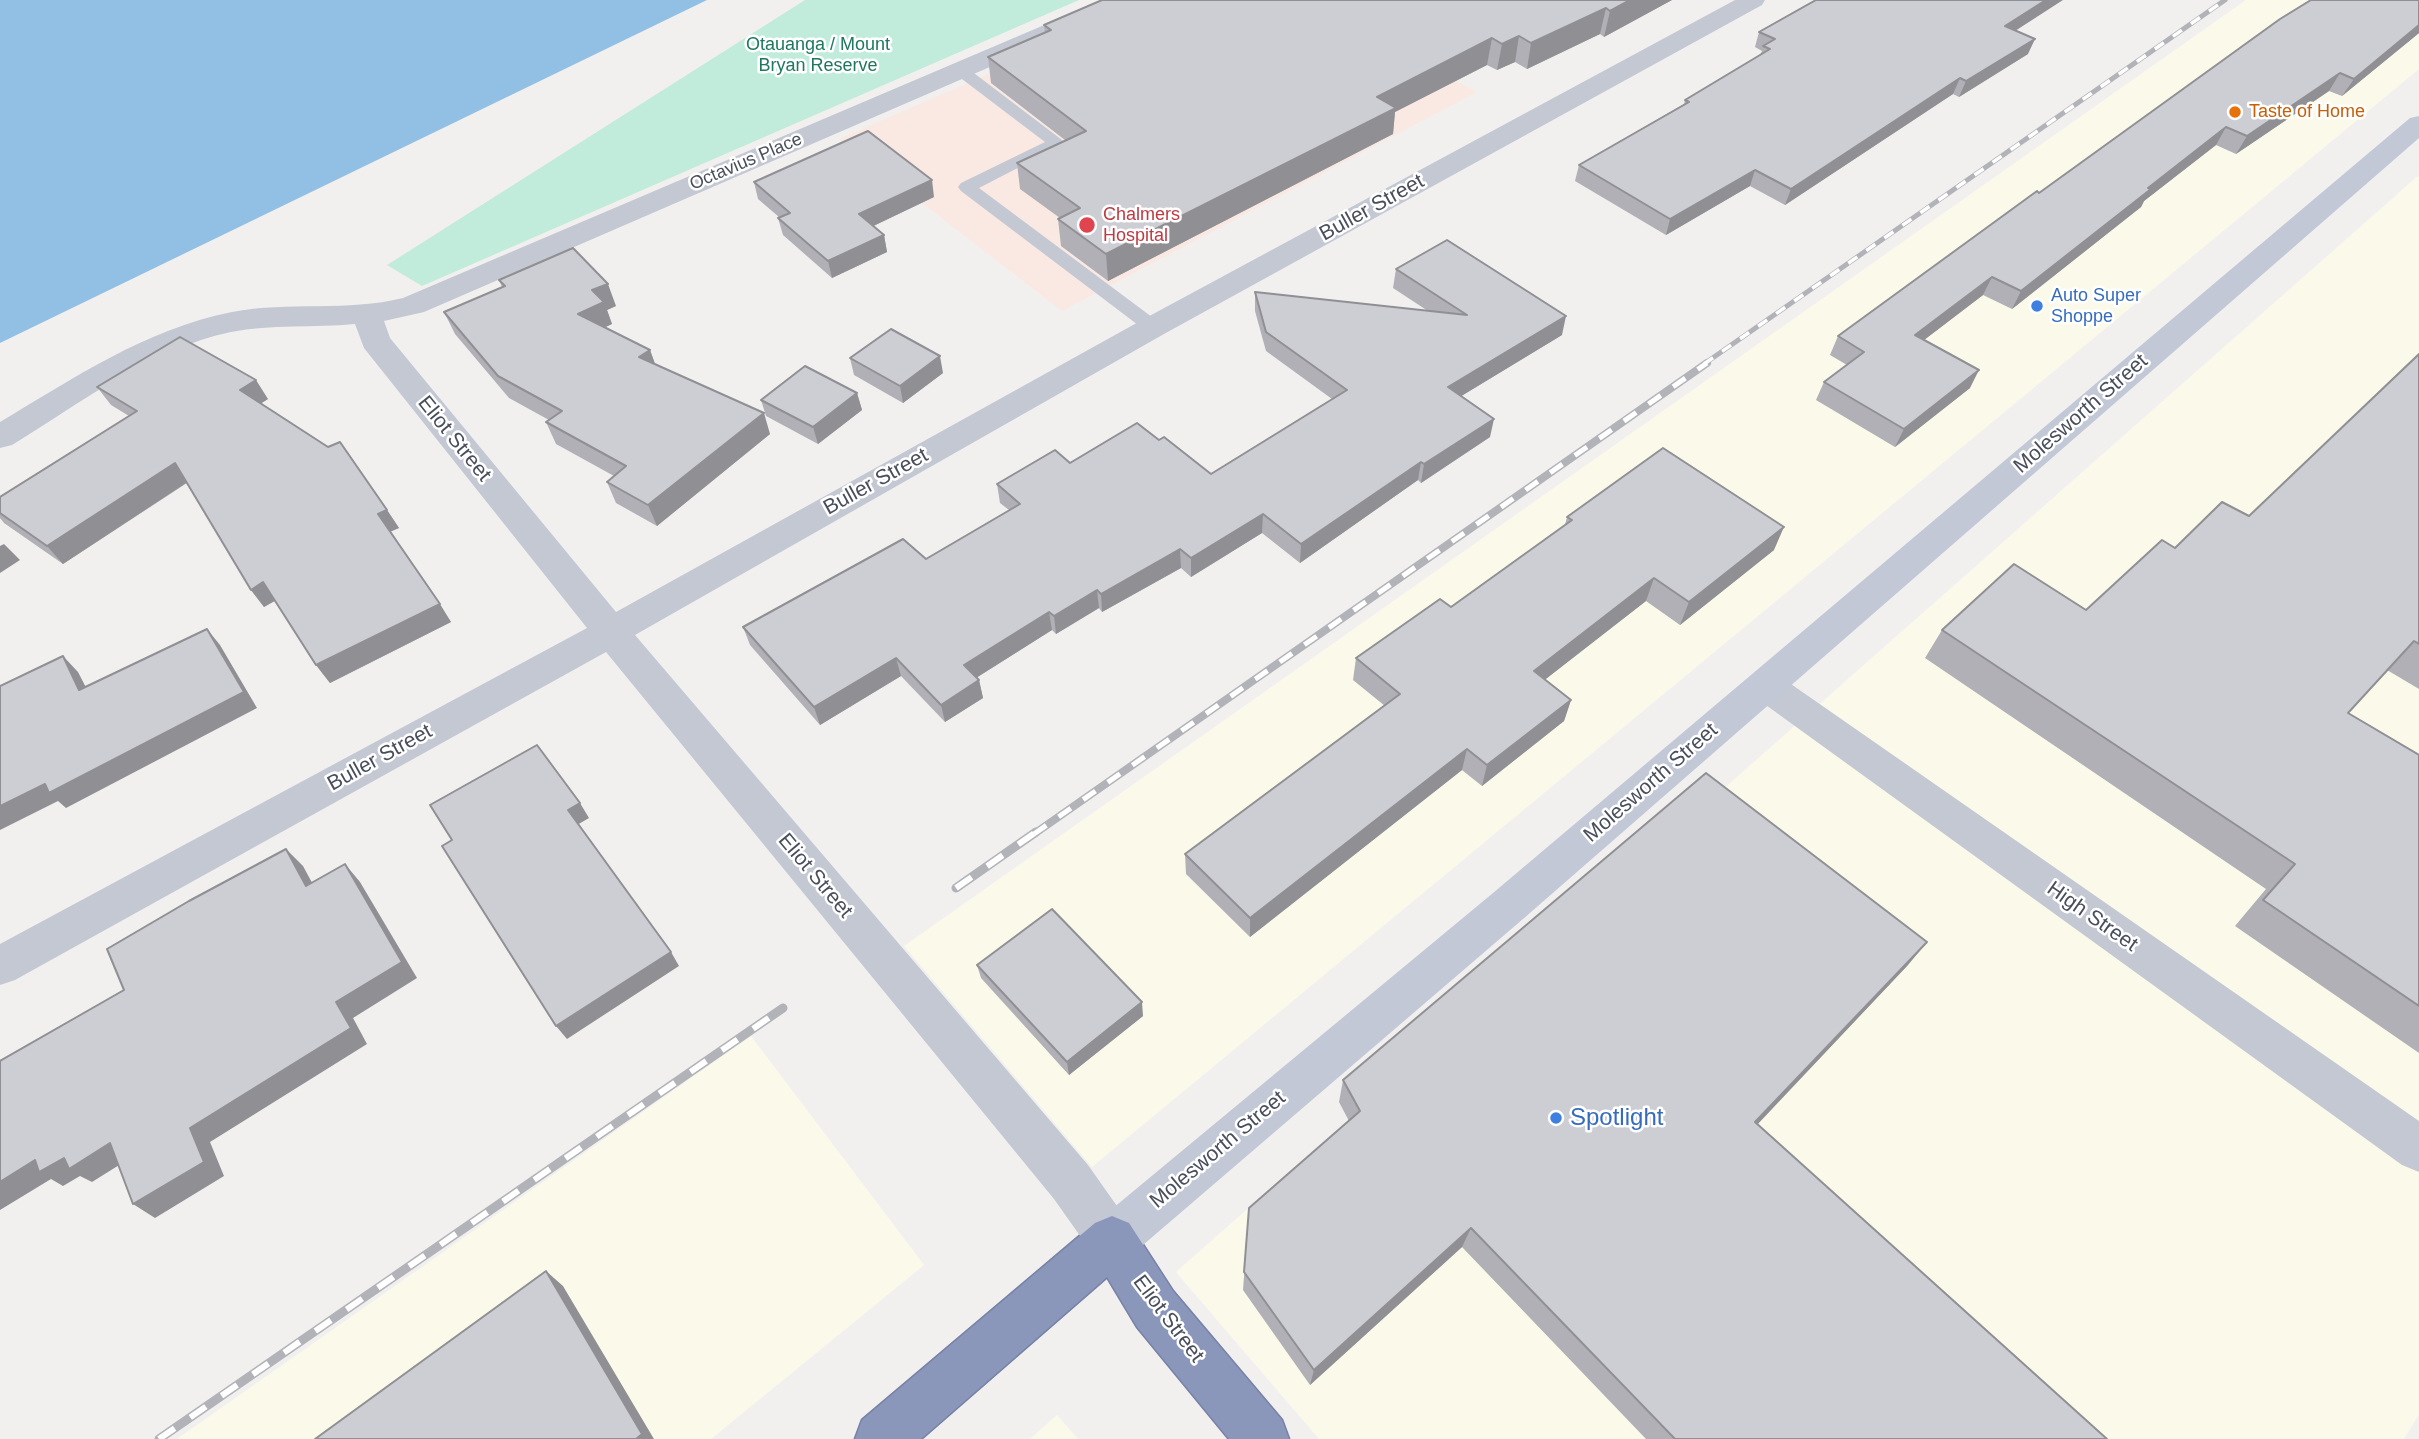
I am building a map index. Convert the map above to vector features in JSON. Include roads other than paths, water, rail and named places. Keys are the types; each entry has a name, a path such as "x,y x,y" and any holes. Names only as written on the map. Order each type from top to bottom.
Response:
{"highway":[{"name":"Molesworth Street","path":"881,1439 1112,1240"},
{"name":"Eliot Street","path":"1112,1240 1155,1309 1263,1439"}],"main road":[{"name":"Molesworth Street","path":"1112,1240 2419,124"}],"street":[{"name":"Octavius Place","path":"0,437 114,369 191,333 254,318 366,316 413,306 1124,0"},
{"name":"Buller Street","path":"0,966 611,632 1153,327 1753,0"},
{"name":"Eliot Street","path":"366,316 375,341 611,632 1071,1182 1112,1240"},
{"name":"High Street","path":"1765,685 2419,1149"}],"lane":[{"path":"960,70 1057,143 967,187 1153,327"}],"water":[{"path":"0,0 707,0 0,343"}],"railway":[{"path":"1704,364 2225,0"},
{"path":"1034,834 1707,363"},
{"path":"956,888 1036,832"},
{"path":"159,1439 783,1008"}],"place":[{"name":"Taste of Home","path":"2235,112"},
{"name":"Chalmers Hospital","path":"1087,225"},
{"name":"Auto Super Shoppe","path":"2037,306"},
{"name":"Spotlight","path":"1556,1118"}],"park label":[{"name":"Otauanga / Mount Bryan Reserve","path":"818,55"}]}
